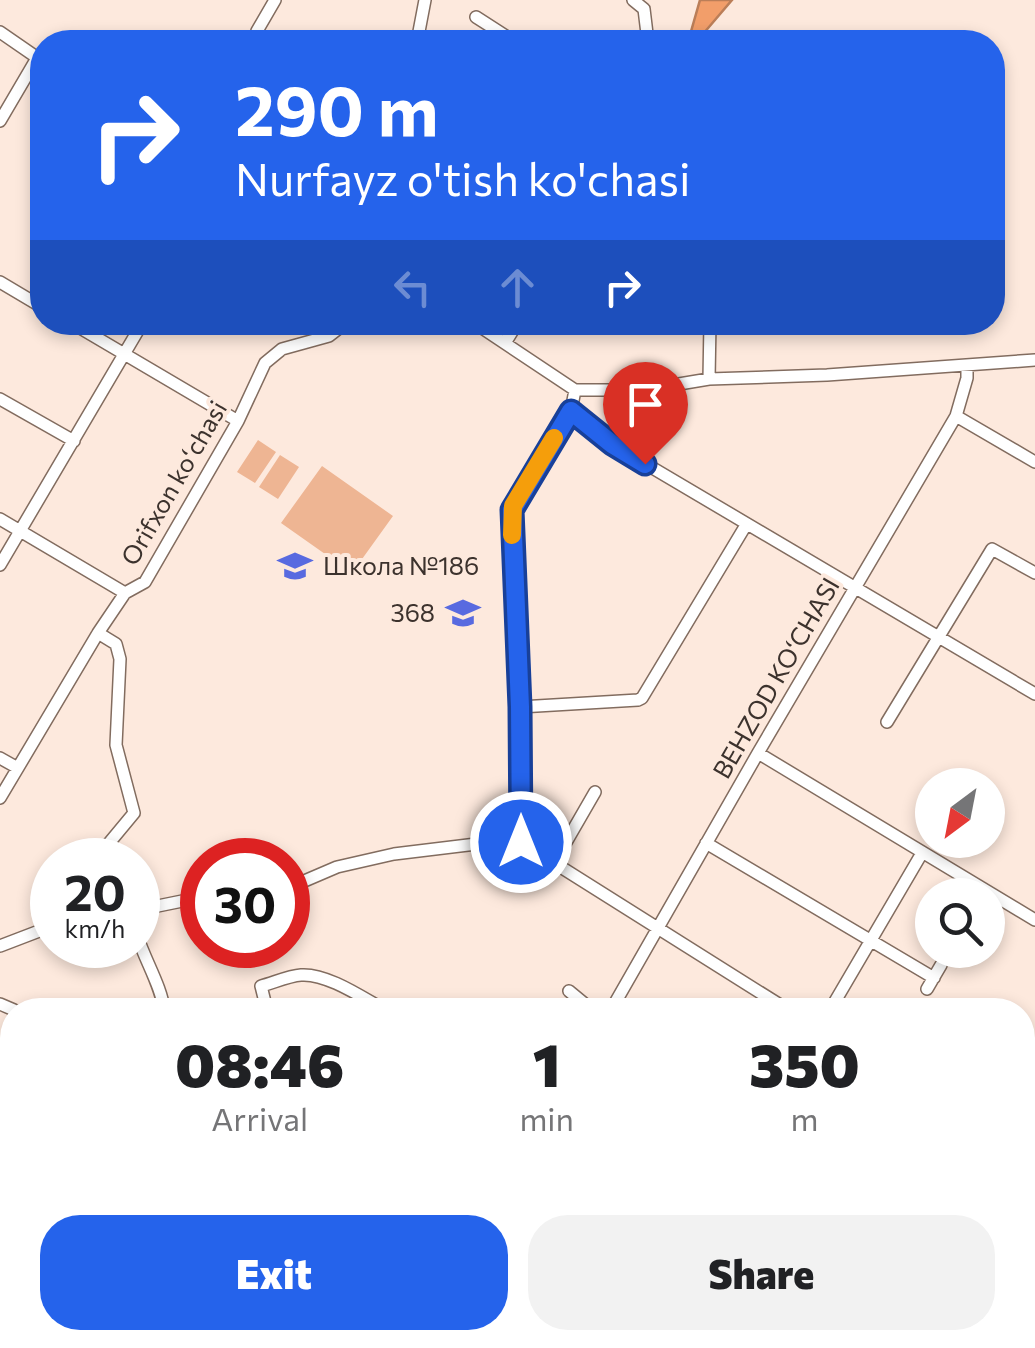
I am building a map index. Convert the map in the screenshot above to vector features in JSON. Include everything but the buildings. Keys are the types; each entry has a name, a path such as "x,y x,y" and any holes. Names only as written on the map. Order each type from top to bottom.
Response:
{"street":[{"path":"257,30 275,0"},
{"path":"420,30 426,0"},
{"path":"634,0 644,10 646,30"},
{"path":"476,17 496,30"},
{"path":"0,32 30,52"},
{"path":"0,121 30,74"},
{"path":"0,282 30,300"},
{"path":"92,335 238,420"},
{"path":"0,565 135,335"},
{"name":"Orifxon koʻchasi","path":"0,798 98,633 125,594 146,582 238,420 261,369 282,349 330,335"},
{"path":"493,335 575,390 643,390 709,379 1035,360"},
{"path":"505,343 510,335"},
{"path":"709,379 710,335"},
{"name":"BEHZOD KO‘CHASI","path":"619,998 956,416 967,365"},
{"path":"521,842 512,510 571,411 575,390"},
{"path":"0,399 74,440"},
{"path":"571,411 612,444 1035,694"},
{"path":"956,416 1035,462"},
{"path":"0,520 125,594"},
{"path":"520,707 642,698 746,525"},
{"path":"887,722 992,549 1035,573"},
{"path":"98,633 116,644 120,659 116,745 134,813 113,838"},
{"path":"758,753 915,849"},
{"path":"0,758 16,768"},
{"path":"554,863 595,792"},
{"path":"310,879 337,867 394,854 521,842 768,998"},
{"path":"706,843 870,941 930,984 940,968"},
{"path":"837,998 919,858"},
{"path":"930,858 1035,920"},
{"path":"0,946 30,935"},
{"path":"148,968 162,998"},
{"path":"264,998 261,986 306,975 363,998"},
{"path":"569,991 577,998"}],"shaded area":[{"path":"700,0 732,0 706,30 691,30"},
{"path":"258,440 276,452 255,483 237,472"},
{"path":"280,455 299,467 278,499 259,487"},
{"path":"322,466 393,516 352,573 281,523"}],"slow traffic":[{"path":"512,535 513,506 554,438"}],"place":[{"name":"Школа №186","path":"295,566"},
{"name":"368","path":"463,613"}],"route":[{"path":"521,842 512,510 571,411 645,464"}]}
